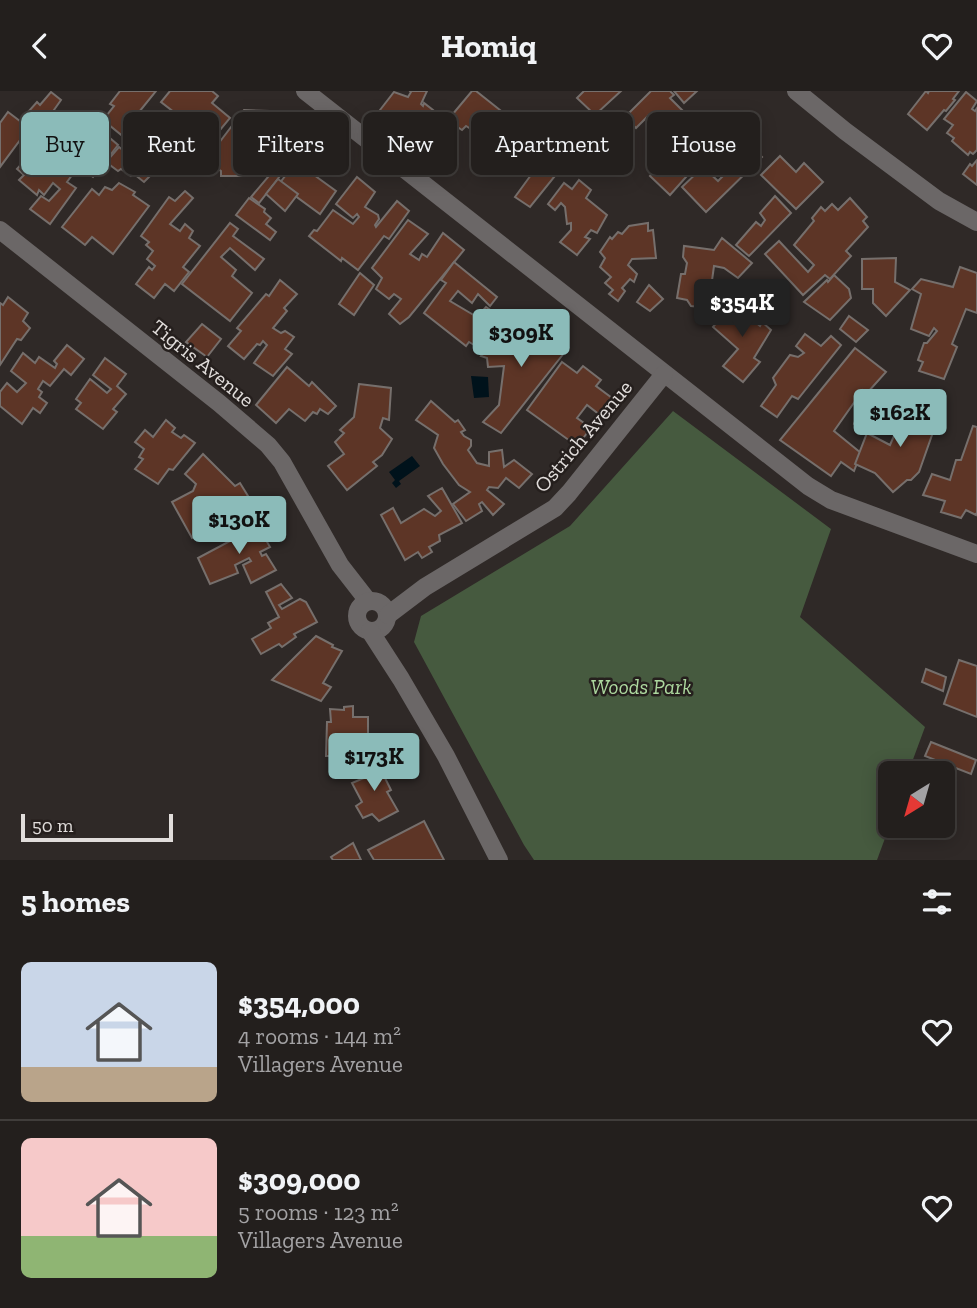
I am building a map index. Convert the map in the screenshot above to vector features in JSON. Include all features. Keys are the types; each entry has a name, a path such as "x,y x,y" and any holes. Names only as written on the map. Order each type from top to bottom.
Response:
{"street":[{"path":"305,91 808,486 831,500 977,554"},
{"path":"796,91 939,201 977,222"},
{"name":"Tigris Avenue","path":"0,230 219,403 268,445 282,462 340,565 375,615 401,679 446,756 499,860"},
{"name":"Ostrich Avenue","path":"375,615 555,508 664,374"}],"green space":[{"name":"Woods Park","path":"673,411 831,529 800,617 925,727 912,761 878,761 878,838 885,838 877,860 534,860 414,642 421,616 570,526"}],"water":[{"path":"471,376 488,377 489,397 474,398"},
{"path":"412,456 420,466 399,481 401,484 396,488 392,483 395,480 389,472"}],"building":[{"path":"120,91 156,91 139,112 123,112 123,136 109,125 109,112 114,106 110,104"},
{"path":"170,91 212,91 218,96 212,103 230,118 219,131 219,112 174,112 161,102"},
{"path":"427,91 421,104 423,106 424,103 433,110 432,112 380,110 394,92 408,97 411,92"},
{"path":"472,91 476,91 502,112 471,112 471,129 466,126 462,130 457,127 457,112 454,112"},
{"path":"584,91 621,91 598,112 592,112 577,98"},
{"path":"651,91 670,91 674,95 670,98 684,112 647,112 647,117 636,128 633,125 633,112 630,112"},
{"path":"674,91 697,91 684,103"},
{"path":"926,91 959,91 946,111 944,110 927,130 908,114"},
{"path":"51,92 61,100 52,112 28,112 37,102 40,105"},
{"path":"966,92 977,101 972,109 975,111 977,108 977,150 968,155 952,141 954,138 947,133 953,125 944,119"},
{"path":"244,110 269,111 269,112 242,112"},
{"path":"8,112 21,122 21,139 0,167 0,123"},
{"path":"233,124 233,175 268,176 221,176 219,143"},
{"path":"109,137 118,145 109,157"},
{"path":"119,147 123,150 123,170 118,171 109,164 109,159"},
{"path":"780,156 796,172 804,163 823,182 796,209 761,175"},
{"path":"977,160 977,185 963,174 970,164 972,166"},
{"path":"24,175 72,175 67,182 76,188 50,224 30,209 41,196 49,201 60,189 53,183 44,195 39,190 37,195 19,180"},
{"path":"135,175 151,175 144,182"},
{"path":"270,175 280,176 259,203 251,197"},
{"path":"286,175 314,175 336,191 320,214 279,184"},
{"path":"531,175 556,175 530,207 515,197"},
{"path":"684,175 686,177 670,195 650,176"},
{"path":"695,175 712,175 718,181 724,175 744,175 706,212 682,187"},
{"path":"357,177 375,192 365,207 378,215 376,227 397,201 409,211 389,239 384,236 358,270 342,258 341,261 309,236 314,230 317,231 333,210 353,224 359,217 357,214 353,218 336,204"},
{"path":"278,179 298,194 285,211 266,194"},
{"path":"579,180 591,190 586,198 607,215 597,233 591,230 585,237 590,239 577,255 560,242 571,230 571,223 567,224 565,207 561,203 555,210 548,204 564,183 572,189"},
{"path":"119,183 135,192 133,195 149,206 113,254 92,237 85,245 62,227 92,189 99,195 105,187 112,190"},
{"path":"185,191 193,198 170,224 180,231 185,224 193,231 189,238 200,246 183,267 189,272 174,291 165,284 154,298 136,284 149,267 152,270 155,266 147,259 153,251 146,245 149,242 141,236 169,197 175,201"},
{"path":"775,196 791,213 749,256 736,245 756,222 761,226 765,220 760,213"},
{"path":"249,198 265,209 264,212 271,218 266,224 276,232 270,240 236,215"},
{"path":"850,198 867,217 863,221 868,227 846,251 851,256 830,279 825,275 803,295 765,254 779,241 808,272 814,265 794,245 814,221 812,218 821,207 825,211 832,204 838,210"},
{"path":"408,220 428,234 410,254 419,260 422,254 427,257 443,233 464,250 409,317 400,324 389,314 401,299 394,294 389,299 376,289 382,278 372,268"},
{"path":"230,223 238,229 233,236 264,259 255,270 230,248 221,257 236,270 232,276 252,293 230,321 182,284"},
{"path":"648,223 648,231 653,230 656,258 632,259 628,265 637,274 634,282 630,279 622,288 625,291 618,301 609,294 613,290 605,283 611,277 600,267 605,258 600,252 610,237 612,239 618,232 622,234 629,226"},
{"path":"722,238 752,263 738,278 724,268 714,266 709,302 702,303 700,307 691,306 687,300 677,298 681,274 685,274 687,263 683,257 684,246 714,250"},
{"path":"896,258 895,282 910,290 886,316 873,303 873,289 862,289 862,259"},
{"path":"454,262 497,297 490,306 478,294 472,303 458,291 450,301 477,317 486,307 499,316 476,346 469,342 466,346 424,313 446,283 441,280"},
{"path":"960,267 977,273 977,313 966,309 952,344 957,347 944,379 919,371 923,362 918,360 924,343 937,331 934,328 929,336 911,329 921,294 912,289 921,279 953,287"},
{"path":"360,273 374,285 354,315 339,304"},
{"path":"834,275 849,289 851,298 830,320 804,302"},
{"path":"280,280 297,294 284,308 287,311 273,328 294,337 285,349 292,354 273,376 254,363 267,345 263,341 244,359 228,346 241,331 237,328 266,294 269,296"},
{"path":"649,285 663,299 650,311 637,302"},
{"path":"8,297 28,313 23,321 30,328 21,340 17,339 0,365 0,303 3,305"},
{"path":"736,299 752,310 749,317 760,326 762,322 771,330 754,358 760,362 743,382 723,366 738,349 713,327"},
{"path":"849,316 868,330 856,342 840,329"},
{"path":"521,323 541,327 568,348 501,433 483,422 499,405 504,366 488,367 487,358 481,356 497,335 517,339"},
{"path":"202,324 221,339 207,357 186,342"},
{"path":"805,334 821,346 831,336 841,345 798,399 792,396 777,417 761,406 776,385 773,378 790,355 798,357 804,353 796,346"},
{"path":"67,345 84,359 71,375 64,369 50,386 43,381 38,389 42,392 39,397 47,403 40,413 33,408 22,424 0,406 0,392 7,383 17,392 26,383 11,371 23,353 35,363 39,357 55,368 57,364 54,361"},
{"path":"855,348 886,372 868,392 863,390 834,431 861,453 854,471 841,462 831,476 780,440"},
{"path":"105,358 126,374 117,386 126,394 113,409 117,412 103,429 76,409 81,403 76,399 90,379 107,393 111,389 93,375"},
{"path":"562,362 577,373 583,366 601,380 596,386 612,398 600,415 587,405 577,418 591,428 577,446 527,410"},
{"path":"287,367 309,386 312,382 336,406 328,414 320,409 317,414 313,412 305,421 289,409 276,423 256,405"},
{"path":"359,384 391,388 389,420 383,418 380,428 392,439 382,455 373,462 377,466 347,490 328,466 344,454 335,442 344,433 340,430 354,417"},
{"path":"864,398 880,405 867,433 854,424"},
{"path":"431,401 455,422 458,420 465,430 461,432 471,440 468,450 477,463 489,466 489,452 502,450 504,467 514,460 532,474 519,488 506,478 498,488 489,487 487,490 504,504 493,515 482,502 479,504 482,511 466,521 453,504 470,492 459,485 434,448 438,435 416,420"},
{"path":"908,404 939,415 919,472 893,492 875,473 855,464 867,433 890,445"},
{"path":"166,420 175,428 172,432 181,438 184,435 195,443 158,484 135,469 143,459 139,457 144,449 135,442 145,430 153,437"},
{"path":"973,426 977,427 977,512 976,515 966,510 961,518 941,512 945,501 923,495 932,474 950,480 956,460 961,460"},
{"path":"203,454 235,486 240,483 248,496 241,500 248,511 227,524 222,517 212,523 214,527 192,538 172,502 193,491 196,484 185,474"},
{"path":"442,488 462,523 439,535 440,541 429,547 432,552 422,558 418,552 405,560 381,515 393,508 401,523 424,509 435,516 441,511 428,496"},
{"path":"255,521 270,547 260,552 262,556 266,554 276,570 251,583 243,565 251,561 249,558 235,565 238,573 210,584 198,558 232,540 230,534"},
{"path":"281,584 292,598 279,605 282,609 300,599 306,602 317,622 294,634 296,637 282,647 279,644 261,654 252,639 271,628 268,623 279,617 266,592"},
{"path":"316,636 342,651 323,683 331,687 321,701 272,680"},
{"path":"959,660 977,666 977,717 944,704"},
{"path":"926,669 946,677 943,691 922,682"},
{"path":"353,706 353,717 368,717 368,737 353,737 354,756 326,756 330,709 344,710 344,707"},
{"path":"931,742 976,760 971,774 956,768 956,761 938,761 925,756"},
{"path":"374,760 381,771 377,773 381,778 384,776 391,790 387,792 398,811 379,821 372,814 363,818 356,806 362,802 352,783 364,778 359,768"},
{"path":"424,821 444,860 374,860 368,850"},
{"path":"353,843 361,860 333,860 331,857"}]}
